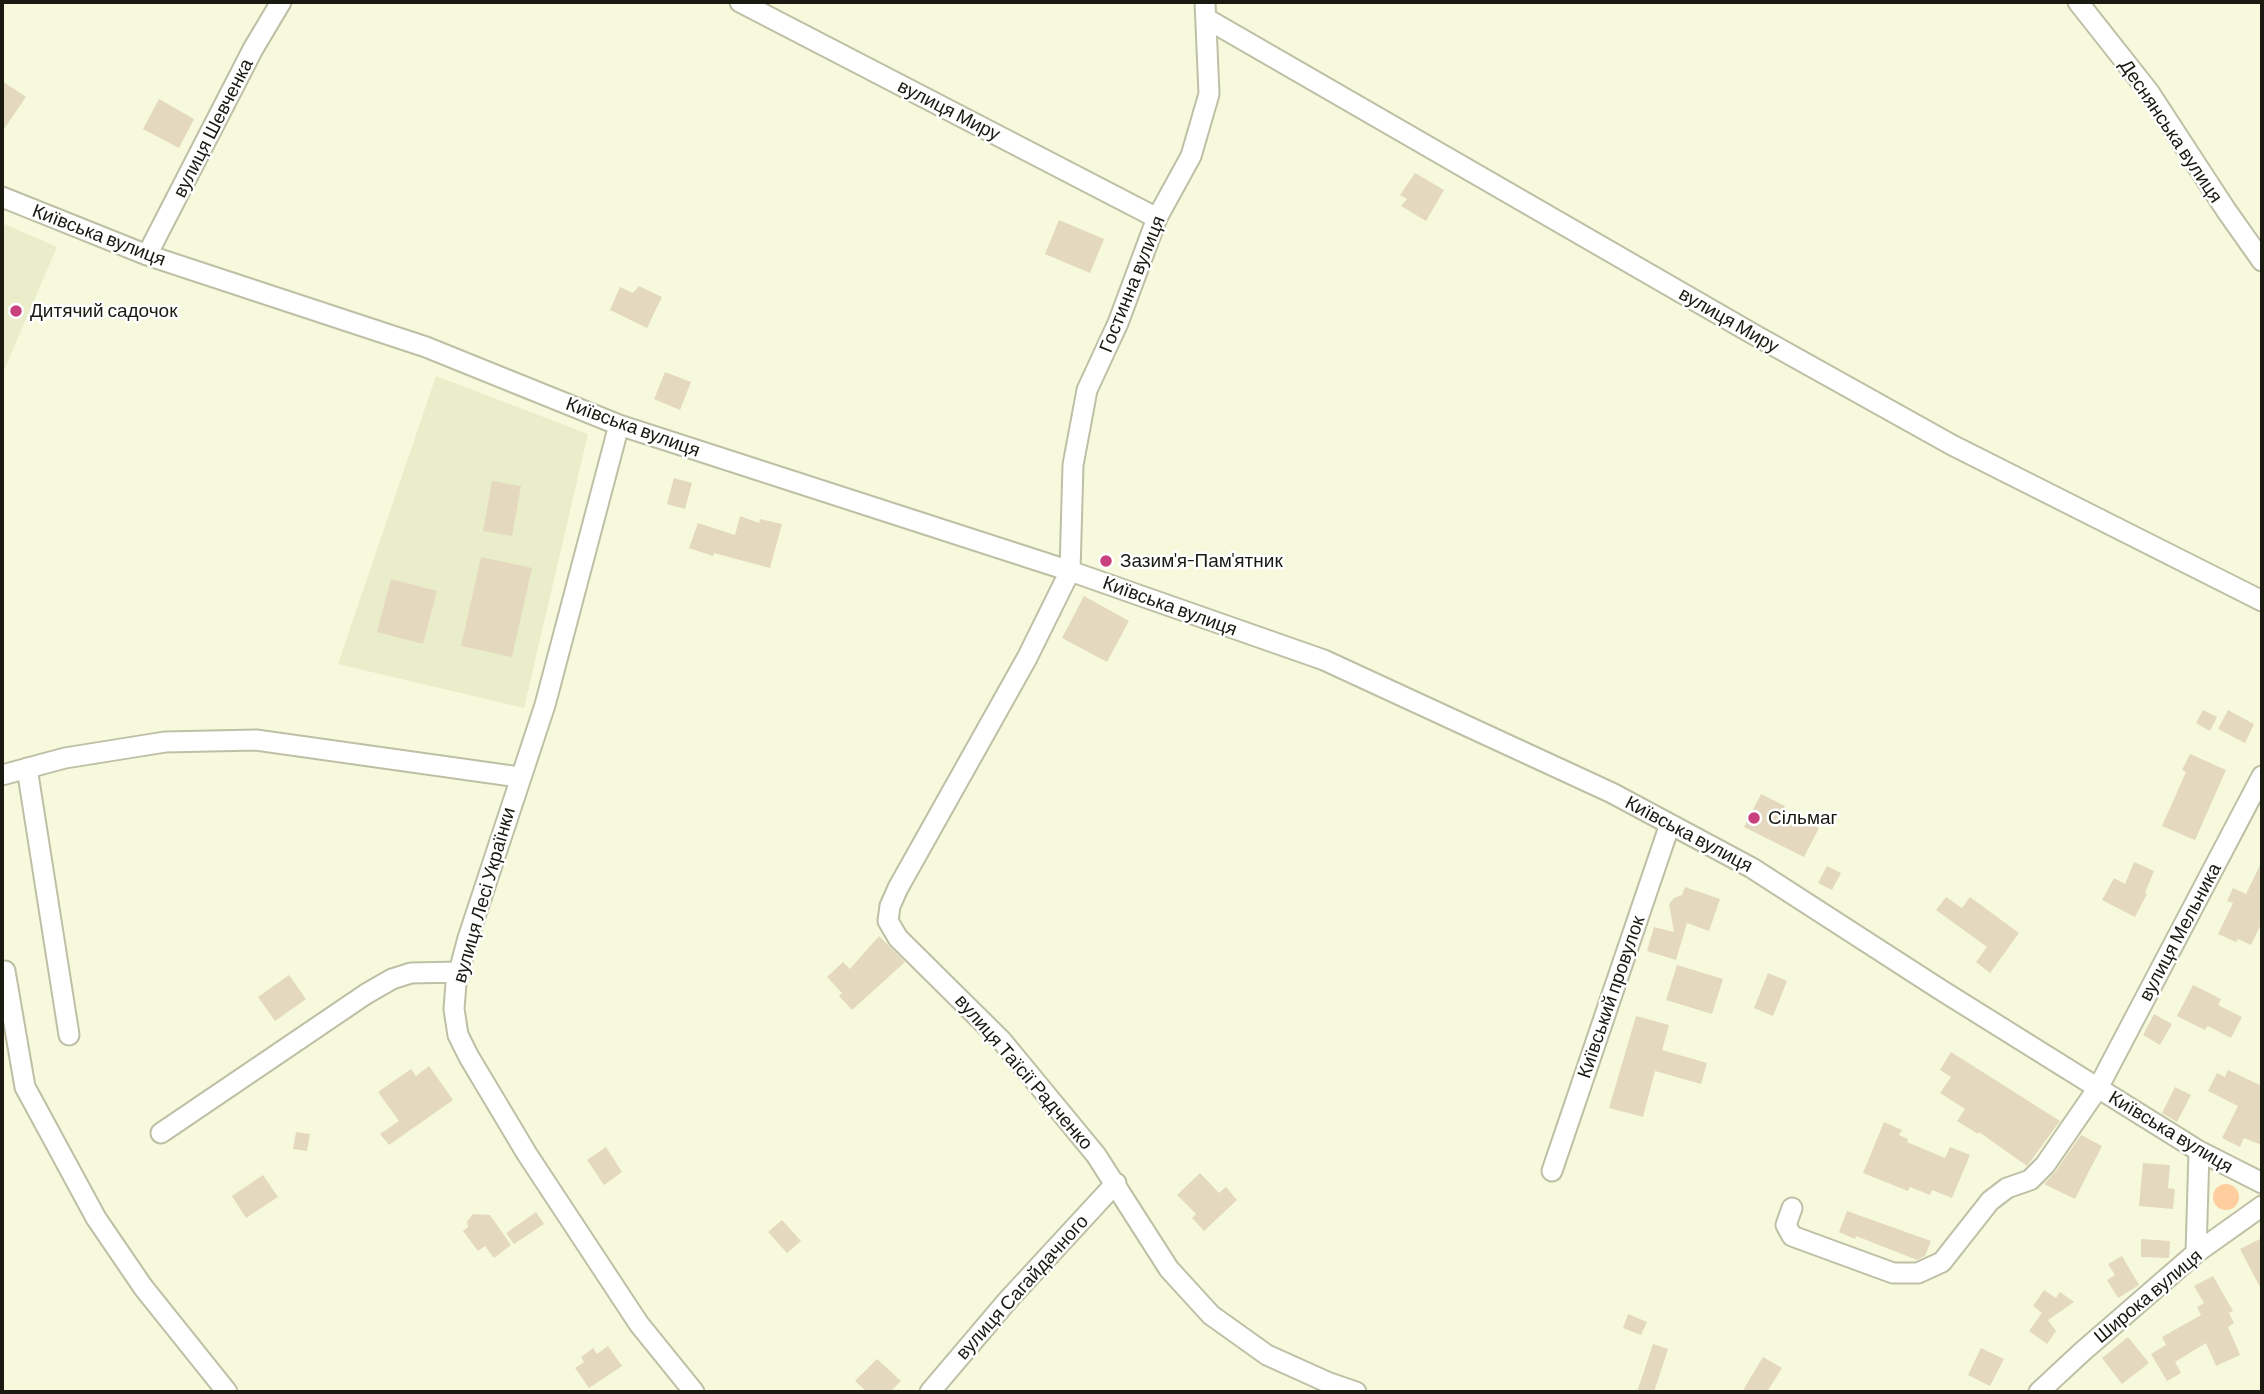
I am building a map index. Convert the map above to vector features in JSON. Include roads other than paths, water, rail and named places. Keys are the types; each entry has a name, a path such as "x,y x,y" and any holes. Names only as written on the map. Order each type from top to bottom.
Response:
{"street":[{"name":"вулиця Шевченка","path":"148,255 253,48 281,2"},
{"name":"вулиця Миру","path":"740,2 1157,218"},
{"name":"Деснянська вулиця","path":"2078,2 2149,92 2262,261"},
{"name":"вулиця Миру","path":"1206,10 1765,340 1952,444 2262,601"},
{"name":"Гостинна вулиця","path":"1070,571 1073,465 1087,390 1118,323 1157,218 1191,156 1209,94 1206,10"},
{"name":"Київська вулиця","path":"2,197 148,255 426,347 619,425 1070,571 1324,660 1612,793 1752,868 2199,1151 2262,1184"},
{"name":"вулиця Лесі Українки","path":"619,425 545,705 519,777 459,972 454,1009 458,1035 527,1154 639,1324 694,1392"},
{"name":"вулиця Таїсії Радченко","path":"1070,571 1027,658 898,888 890,906 888,921 898,938 1002,1041 1096,1154 1169,1269 1211,1315 1267,1355 1356,1392"},
{"path":"2,775 65,758 165,742 256,740 519,777"},
{"path":"27,768 69,1035"},
{"name":"вулиця Мельника","path":"1792,1208 1786,1225 1792,1236 1893,1273 1918,1273 1942,1262 1990,1200 2007,1188 2029,1180 2045,1165 2098,1088 2262,776"},
{"name":"Київський провулок","path":"1552,1171 1670,824"},
{"path":"5,971 25,1087 96,1218 143,1287 228,1392"},
{"path":"161,1133 366,994 393,979 422,972 459,972"},
{"path":"2196,1253 2199,1151"},
{"name":"вулиця Сагайдачного","path":"930,1392 1008,1300 1116,1183"},
{"name":"Широка вулиця","path":"2039,1392 2196,1253 2262,1206"}],"place":[{"name":"Дитячий садочок","path":"16,311"},
{"name":"Зазим'я-Пам'ятник","path":"1106,561"},
{"name":"Сільмаг","path":"1754,818"}]}
